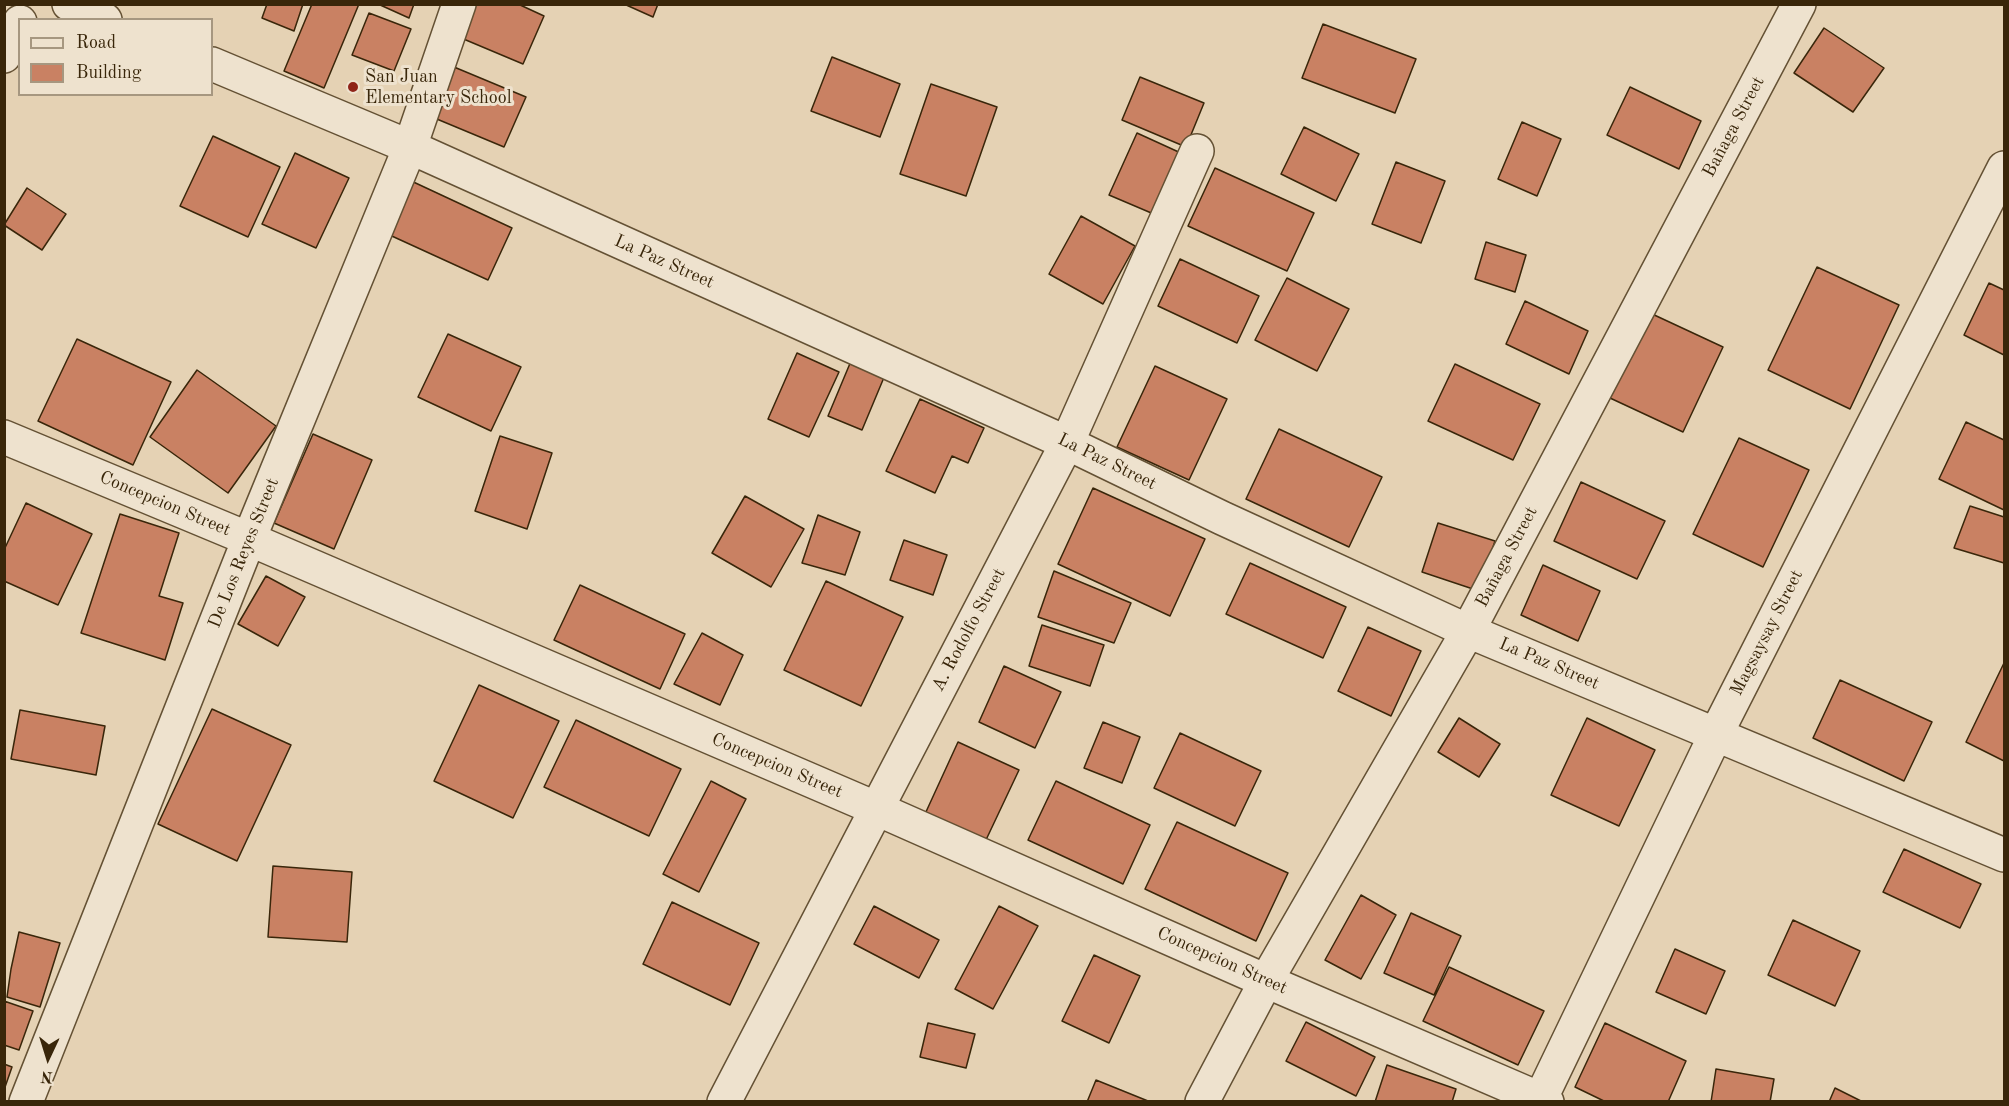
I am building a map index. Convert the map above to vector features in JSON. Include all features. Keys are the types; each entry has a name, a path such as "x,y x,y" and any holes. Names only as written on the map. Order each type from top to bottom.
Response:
{"street":[{"path":"21,18 27,4"},
{"path":"69,4 100,18"},
{"name":"De Los Reyes Street","path":"26,1101 249,539 410,147 459,4"},
{"name":"Bañaga Street","path":"1202,1101 1266,981 1468,631 1798,4"},
{"path":"4,56 18,25"},
{"name":"La Paz Street","path":"213,64 410,147 1067,443 1222,518 1468,631 2004,855"},
{"name":"A. Rodolfo Street","path":"724,1101 1067,443 1197,151"},
{"name":"Magsaysay Street","path":"1542,1100 1716,734 2004,168"},
{"name":"Concepcion Street","path":"4,437 249,539 875,808 1542,1100"}],"building":[{"path":"267,4 303,4 294,31 262,18"},
{"path":"312,4 359,4 324,88 284,71"},
{"path":"378,4 414,4 409,18"},
{"path":"467,4 518,4 544,16 523,64 454,35"},
{"path":"624,4 658,4 653,17"},
{"path":"369,13 411,29 394,71 352,55"},
{"path":"1323,24 1416,59 1395,113 1302,78"},
{"path":"1824,28 1884,68 1853,112 1794,73"},
{"path":"832,57 900,84 880,137 811,111"},
{"path":"454,67 526,97 504,147 432,117"},
{"path":"1140,77 1204,103 1186,147 1122,120"},
{"path":"931,84 997,107 966,196 900,174"},
{"path":"1630,87 1701,121 1679,169 1607,135"},
{"path":"1522,122 1561,139 1537,196 1498,179"},
{"path":"1304,127 1359,154 1336,201 1281,174"},
{"path":"1137,133 1183,154 1156,215 1109,195"},
{"path":"213,136 280,167 248,237 180,206"},
{"path":"295,153 349,178 316,248 262,224"},
{"path":"1396,162 1445,181 1421,243 1372,224"},
{"path":"1215,168 1314,213 1287,271 1188,226"},
{"path":"407,179 512,228 488,280 383,232"},
{"path":"27,188 66,214 42,250 4,225"},
{"path":"1081,216 1135,246 1103,304 1049,274"},
{"path":"1486,242 1526,255 1515,292 1475,279"},
{"path":"1180,259 1259,296 1237,343 1158,306"},
{"path":"1817,267 1899,305 1850,409 1768,370"},
{"path":"1287,278 1349,309 1317,371 1255,340"},
{"path":"1989,283 2004,290 2004,355 1964,335"},
{"path":"1525,301 1588,331 1569,374 1506,344"},
{"path":"1650,313 1723,347 1683,432 1610,398"},
{"path":"448,334 521,367 491,431 418,397"},
{"path":"77,339 171,382 133,465 38,421"},
{"path":"797,353 839,372 809,437 768,419"},
{"path":"851,361 885,375 862,430 828,416"},
{"path":"1455,364 1540,404 1513,460 1428,421"},
{"path":"1155,366 1227,399 1189,480 1117,447"},
{"path":"197,370 276,426 228,493 150,437"},
{"path":"920,399 984,428 968,463 952,456 935,493 886,471"},
{"path":"1966,422 2004,440 2004,510 1939,479"},
{"path":"1279,429 1382,477 1349,547 1246,499"},
{"path":"313,434 372,460 334,549 274,523"},
{"path":"500,436 552,453 527,529 475,511"},
{"path":"1739,438 1809,470 1763,567 1693,534"},
{"path":"1581,482 1665,521 1637,579 1554,541"},
{"path":"1093,488 1205,539 1170,616 1058,564"},
{"path":"745,496 804,529 771,587 712,553"},
{"path":"26,503 92,534 58,605 4,581 4,550"},
{"path":"1970,506 2004,517 2004,563 1954,548"},
{"path":"120,514 179,533 159,596 183,603 165,660 81,633"},
{"path":"818,515 860,532 845,575 802,563"},
{"path":"1438,523 1495,541 1479,591 1422,572"},
{"path":"904,540 947,555 933,595 890,580"},
{"path":"1250,563 1346,607 1323,658 1226,614"},
{"path":"1543,565 1600,591 1578,641 1521,615"},
{"path":"1054,571 1131,603 1114,643 1038,617"},
{"path":"266,576 305,597 278,646 238,624"},
{"path":"826,581 903,617 861,706 784,670"},
{"path":"580,585 685,634 660,689 554,640"},
{"path":"1042,625 1104,645 1090,686 1029,666"},
{"path":"1368,627 1421,651 1391,716 1338,691"},
{"path":"702,633 743,655 720,705 674,684"},
{"path":"2004,663 2004,761 1966,742"},
{"path":"1004,666 1061,692 1035,748 979,722"},
{"path":"1840,680 1932,722 1904,781 1813,738"},
{"path":"479,685 559,721 513,818 434,781"},
{"path":"212,709 291,745 237,861 158,824"},
{"path":"20,710 105,726 96,775 11,759"},
{"path":"1459,718 1500,744 1479,777 1438,752"},
{"path":"1587,718 1655,750 1619,826 1551,795"},
{"path":"576,720 681,769 649,836 544,787"},
{"path":"1103,722 1140,737 1122,783 1084,768"},
{"path":"1180,733 1261,771 1235,826 1154,788"},
{"path":"958,742 1019,770 985,842 925,814"},
{"path":"711,781 746,799 699,892 663,874"},
{"path":"1056,781 1150,825 1123,884 1028,840"},
{"path":"1177,822 1288,873 1256,941 1145,889"},
{"path":"1904,849 1981,884 1960,928 1883,892"},
{"path":"273,866 352,872 347,942 268,937"},
{"path":"1361,895 1396,915 1361,979 1325,960"},
{"path":"672,902 759,943 730,1005 643,964"},
{"path":"874,906 939,940 919,978 854,944"},
{"path":"999,906 1038,926 993,1009 955,989"},
{"path":"1411,913 1461,936 1434,995 1384,973"},
{"path":"1793,920 1860,951 1835,1006 1768,975"},
{"path":"19,932 60,943 40,1007 7,997"},
{"path":"1675,949 1725,971 1706,1014 1656,992"},
{"path":"1094,955 1140,976 1109,1043 1062,1021"},
{"path":"1449,967 1544,1011 1518,1065 1423,1021"},
{"path":"4,1001 33,1011 19,1050 4,1045"},
{"path":"1306,1022 1375,1057 1356,1096 1286,1061"},
{"path":"928,1023 975,1034 966,1068 920,1057"},
{"path":"1605,1023 1686,1061 1668,1102 1606,1102 1575,1087"},
{"path":"4,1064 12,1067 4,1090"},
{"path":"1387,1065 1456,1089 1452,1102 1375,1102"},
{"path":"1716,1069 1774,1079 1770,1102 1711,1102"},
{"path":"1096,1080 1148,1101 1087,1102"},
{"path":"1835,1088 1863,1102 1829,1102"}],"place":[{"name":"San Juan Elementary School","path":"353,87"}]}
